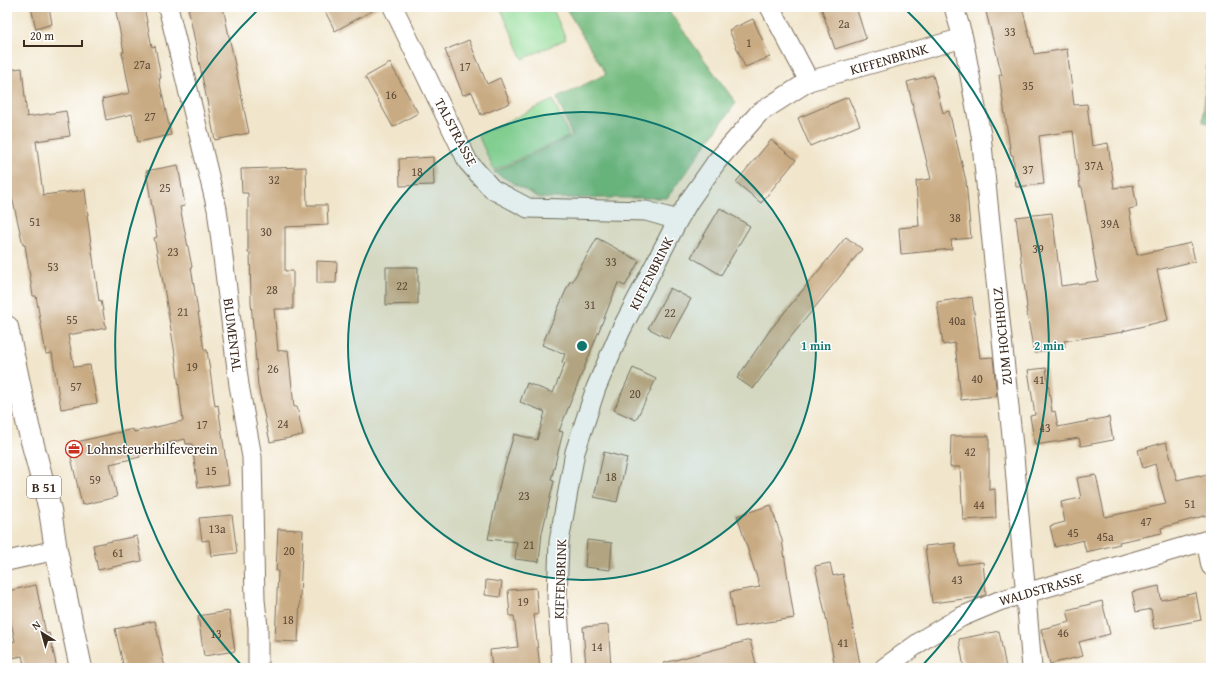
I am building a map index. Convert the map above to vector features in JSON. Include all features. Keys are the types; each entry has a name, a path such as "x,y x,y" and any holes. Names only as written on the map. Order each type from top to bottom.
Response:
{"main road":[{"name":"B 51","path":"7,327 28,426 50,510 56,550 81,668"}],"street":[{"name":"BLUMENTAL","path":"168,7 218,209 239,385 252,457 258,668"},
{"name":"TALSTRASSE","path":"394,7 468,162 492,189 528,208 646,211 678,220"},
{"path":"770,7 809,81"},
{"name":"ZUM HOCHHOLZ","path":"954,7 963,38 981,135 1014,456 1032,668"},
{"name":"KIFFENBRINK","path":"562,668 557,597 559,542 575,452 596,388 620,332 678,220 717,161 759,114 809,81 963,38"},
{"path":"1208,540 1211,566"},
{"name":"WALDSTRASSE","path":"884,668 927,636 961,617 999,601 1208,540"},
{"path":"7,561 56,550"}],"green space":[{"path":"500,7 552,7 566,39 523,59"},
{"path":"565,7 666,7 736,103 667,198 539,198 494,172 572,136 557,98 606,74"},
{"path":"1211,8 1211,125 1203,121"},
{"path":"553,100 569,136 494,170 478,135"}],"building":[{"path":"31,7 49,7 52,24 36,29"},
{"path":"115,7 144,7 152,47 155,46 161,78 159,79 171,135 138,142 132,114 106,120 102,99 130,93"},
{"path":"188,7 223,7 249,133 215,140"},
{"path":"323,7 379,7 335,31"},
{"path":"821,7 856,7 866,39 835,49"},
{"path":"1004,7 1022,7 1034,54 1067,49 1074,105 1087,104 1092,146 1108,143 1114,188 1133,185 1137,207 1129,209 1137,255 1191,243 1195,261 1157,270 1168,320 1123,332 1064,341 1065,347 1034,353 1026,308 1016,217 1052,213 1061,286 1098,281 1082,187 1080,187 1073,131 1039,136 1044,184 1016,187 1013,155 1011,155 999,75 1002,75 986,12"},
{"path":"753,19 770,57 745,67 729,30"},
{"path":"469,40 487,84 500,78 510,103 481,115 472,92 463,95 445,50"},
{"path":"390,63 418,113 393,127 365,77"},
{"path":"22,68 27,117 66,111 70,136 36,141 43,195 85,190 99,301 101,300 106,328 68,335 74,367 90,365 97,403 61,409 52,353 46,354 36,296 33,296 25,245 23,245 9,184 7,184 7,70"},
{"path":"933,75 943,113 949,111 966,181 971,238 951,240 952,249 901,254 899,228 919,226 916,181 931,179 907,82"},
{"path":"848,97 860,125 810,146 798,118"},
{"path":"771,140 796,160 761,203 736,182"},
{"path":"433,157 434,185 400,186 399,159"},
{"path":"178,165 185,206 180,207 192,267 204,350 207,350 215,406 218,405 229,484 198,488 192,444 186,444 185,439 139,450 140,457 110,464 117,497 82,505 68,444 133,429 134,432 183,421 175,354 154,238 157,237 146,171"},
{"path":"306,167 307,205 327,205 328,225 285,227 285,271 293,271 293,309 274,309 278,351 288,350 294,407 297,407 303,435 270,442 258,386 251,302 250,253 248,253 248,193 242,193 241,169"},
{"path":"720,208 750,226 721,275 691,257"},
{"path":"846,237 862,249 786,343 753,389 737,378 770,330"},
{"path":"597,238 639,261 625,286 618,283 559,431 563,432 551,480 554,481 542,533 539,562 515,559 517,542 488,539 501,479 514,434 537,440 545,412 520,402 527,383 553,393 565,363 562,362 565,354 542,345 570,281 572,282"},
{"path":"317,261 337,262 336,283 317,283"},
{"path":"386,267 418,267 418,304 386,305"},
{"path":"670,288 691,299 669,339 648,328"},
{"path":"972,297 980,358 993,357 997,396 961,400 955,343 943,345 937,302"},
{"path":"633,368 656,379 636,420 614,410"},
{"path":"1046,368 1052,412 1055,411 1058,427 1109,417 1113,440 1081,446 1079,438 1035,445 1030,416 1035,415 1028,370"},
{"path":"951,436 989,436 989,490 995,489 996,518 963,520 960,467 950,467"},
{"path":"1166,442 1177,480 1199,475 1200,477 1211,473 1211,514 1161,528 1162,533 1119,542 1120,544 1086,552 1083,540 1055,547 1050,526 1065,522 1061,502 1081,498 1077,478 1096,475 1105,517 1166,504 1155,464 1143,468 1138,450"},
{"path":"604,452 627,458 617,502 594,497"},
{"path":"771,505 782,540 794,618 735,627 730,592 760,587 737,516"},
{"path":"232,515 237,553 211,556 209,540 202,541 199,518"},
{"path":"278,529 303,530 298,642 275,641"},
{"path":"137,536 142,561 98,570 93,545"},
{"path":"587,540 612,543 610,570 585,567"},
{"path":"955,543 958,565 983,562 986,594 980,597 932,603 925,546"},
{"path":"830,563 833,576 843,574 860,664 835,668 815,566"},
{"path":"486,580 502,582 500,597 485,595"},
{"path":"36,585 46,634 49,633 57,668 25,668 22,656 7,659 7,643 15,641 7,603 7,591"},
{"path":"1159,586 1161,600 1196,593 1201,620 1154,629 1151,609 1136,612 1132,592"},
{"path":"536,588 538,614 534,615 540,668 492,668 490,650 518,647 514,616 510,616 508,590"},
{"path":"1102,601 1110,634 1079,642 1083,656 1050,664 1041,629 1070,622 1067,610"},
{"path":"229,611 235,651 204,656 198,616"},
{"path":"155,621 165,668 124,668 115,629"},
{"path":"608,625 611,667 586,668 583,627"},
{"path":"999,631 1006,668 964,668 959,639"},
{"path":"750,640 757,668 665,668 664,663"}],"place":[{"name":"Lohnsteuerhilfeverein","path":"74,449"}]}
